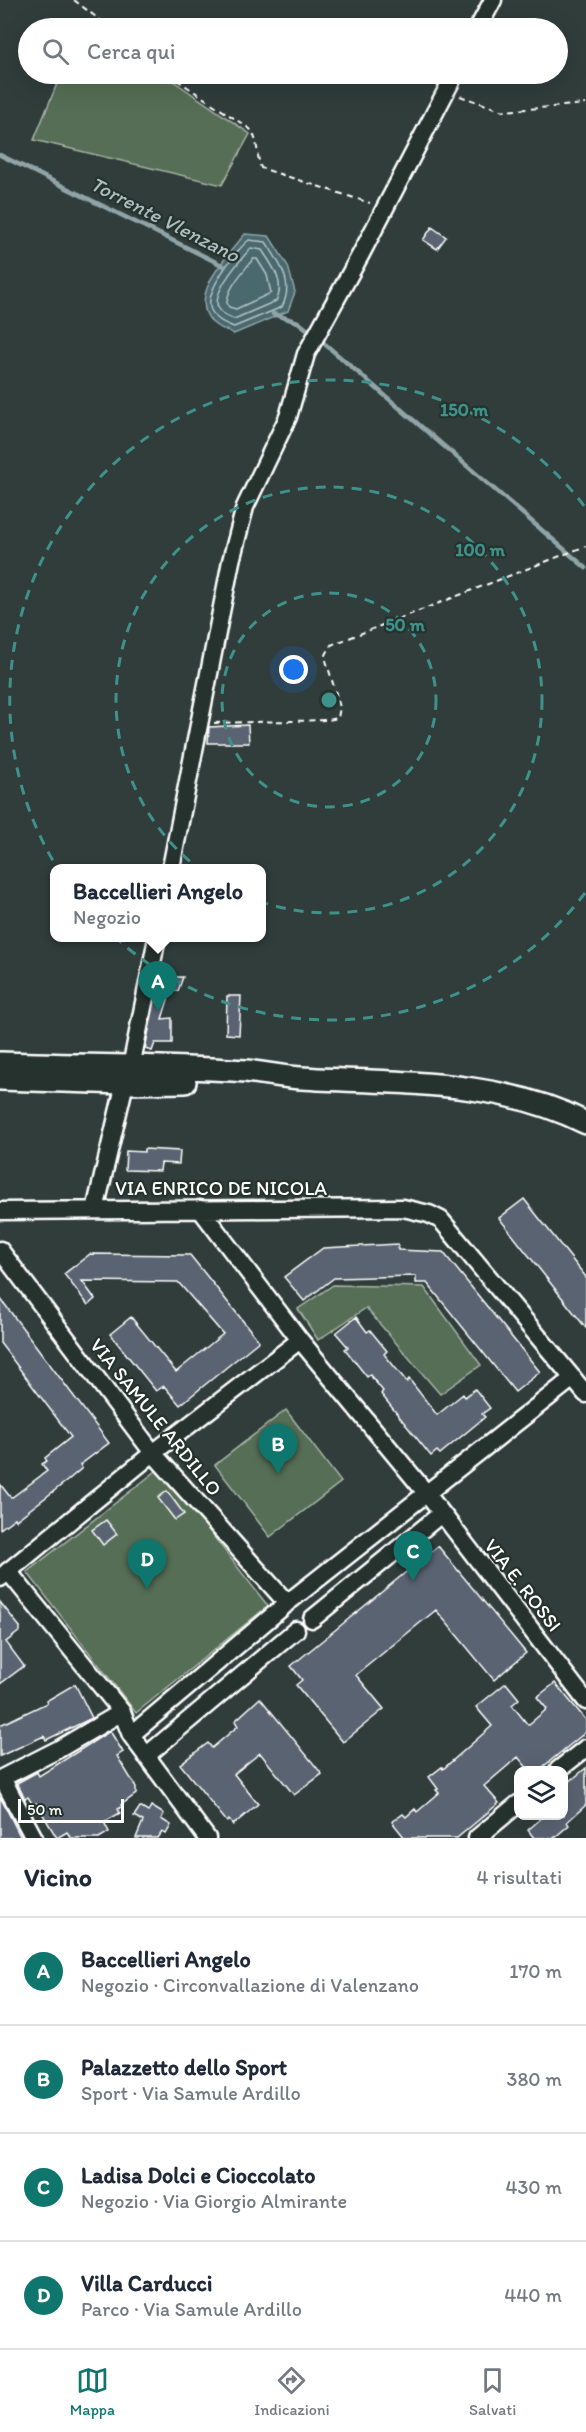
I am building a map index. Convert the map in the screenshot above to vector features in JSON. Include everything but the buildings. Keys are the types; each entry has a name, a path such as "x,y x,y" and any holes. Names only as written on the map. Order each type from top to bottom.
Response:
{"main road":[{"path":"0,1063 128,1075"},
{"path":"0,1079 247,1071 297,1078 436,1084 498,1092 558,1109 586,1123"}],"street":[{"path":"483,18 493,0"},
{"path":"172,864 231,561 245,507 288,417 306,354 450,84"},
{"path":"95,1210 128,1075 156,942"},
{"name":"VIA ENRICO DE NICOLA","path":"0,1211 403,1208 429,1214 441,1220 573,1378"},
{"name":"VIA E. ROSSI","path":"200,1209 300,1340 427,1494 586,1701"},
{"name":"VIA SAMULE ARDILLO","path":"0,1250 153,1454 287,1603"},
{"path":"207,1838 131,1735 122,1712 4,1574 300,1340"},
{"path":"131,1735 287,1603 396,1520 573,1378 586,1394"},
{"path":"146,1756 296,1630 306,1627 312,1619 441,1514"},
{"path":"396,1520 411,1539"},
{"path":"296,1630 283,1622 282,1612 287,1603 301,1600 309,1605 312,1619"},
{"path":"165,1707 182,1727"},
{"path":"34,1838 1,1778 59,1749 122,1712"},
{"path":"563,1766 586,1748"},
{"path":"477,1838 514,1808"}],"path":[{"path":"74,0 97,18"},
{"path":"183,84 250,129 256,136 257,156 261,168 385,208"},
{"path":"446,91 504,111 586,104"},
{"path":"199,723 338,718 340,707 325,657 331,645 586,546"}],"green space":[{"path":"57,84 178,84 250,134 222,185 34,140"},
{"path":"333,1285 424,1287 481,1365 440,1394 366,1308 318,1340 298,1309"},
{"path":"286,1410 341,1482 270,1537 215,1465"},
{"path":"160,1468 268,1606 136,1713 27,1572"}],"water":[{"path":"245,234 269,236 288,266 295,292 288,311 234,334 213,323 206,313 204,301 212,277"}],"waterway":[{"name":"Torrente Vlenzano","path":"0,155 224,266"},
{"name":"Torrente Vlenzano","path":"273,314 298,322 313,334"},
{"name":"Torrente Vlenzano","path":"319,339 586,568"}],"place":[{"name":"Baccellieri Angelo","path":"158,1011"},
{"name":"Palazzetto dello Sport","path":"278,1474"},
{"name":"Ladisa Dolci e Cioccolato","path":"413,1581"},
{"name":"Villa Carducci","path":"147,1589"}]}
